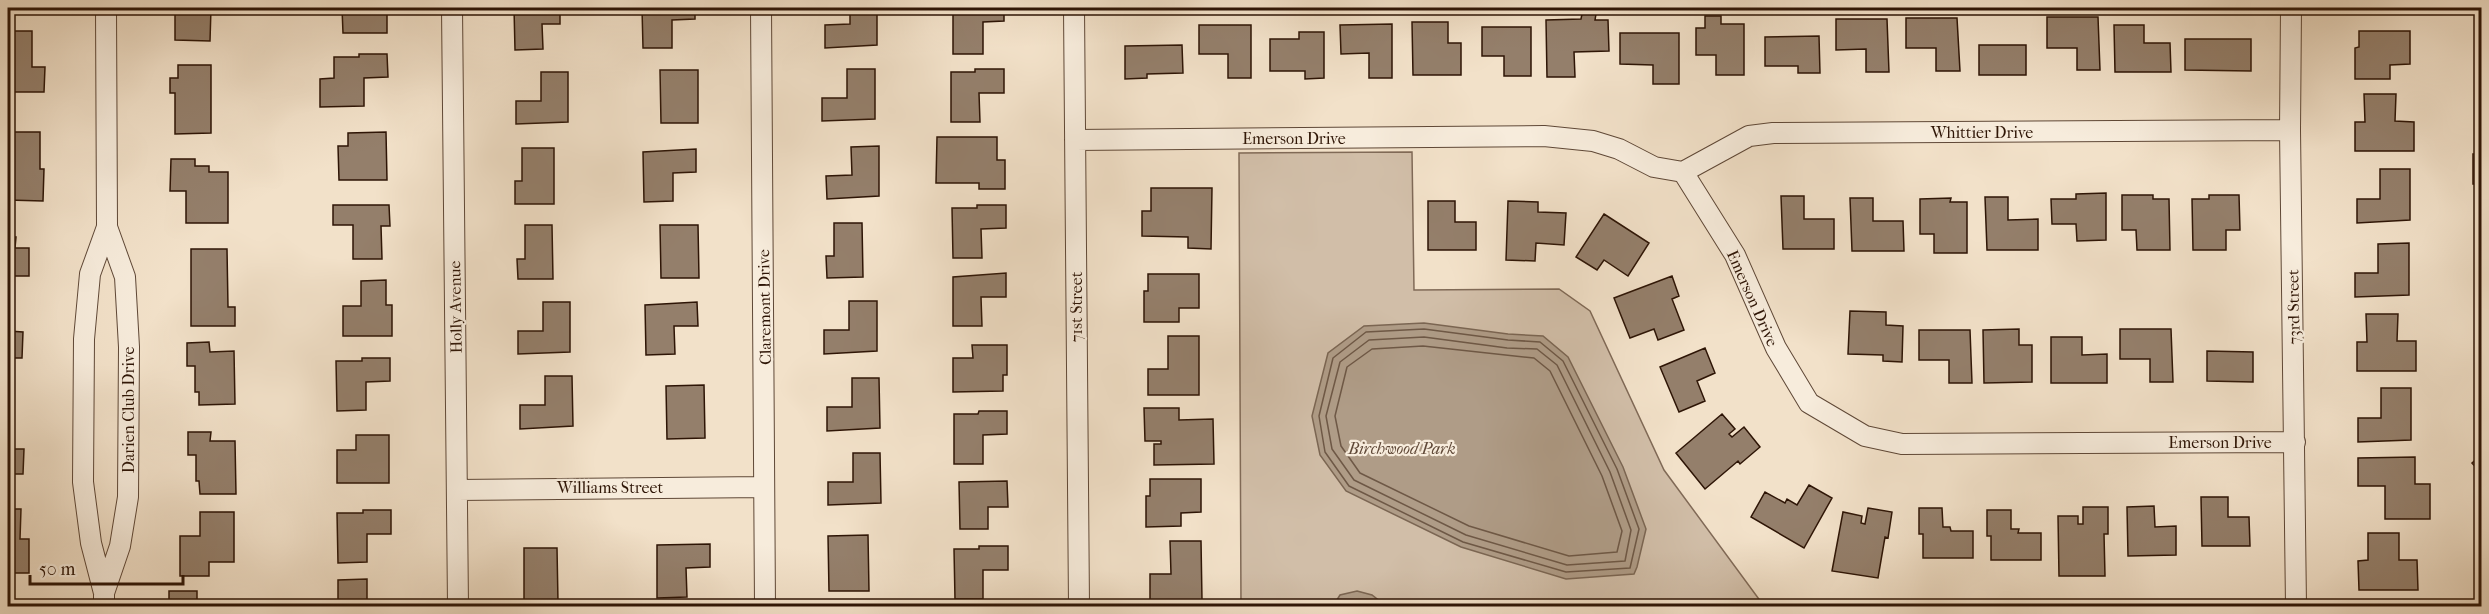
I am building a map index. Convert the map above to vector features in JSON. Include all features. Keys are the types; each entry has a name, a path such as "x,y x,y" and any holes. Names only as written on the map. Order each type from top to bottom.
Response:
{"street":[{"name":"Darien Club Drive","path":"104,599 120,546 128,497 129,347 125,277 107,227 106,8"},
{"name":"Holly Avenue","path":"452,8 458,606"},
{"name":"Claremont Drive","path":"761,8 765,606"},
{"name":"71st Street","path":"1074,8 1079,606"},
{"name":"73rd Street","path":"2291,8 2290,130 2296,606"},
{"name":"Whittier Drive","path":"1683,172 1749,136 1773,133 2290,130"},
{"name":"Emerson Drive","path":"1075,140 1544,136 1593,141 1619,149 1654,166 1683,172 1736,255 1776,348 1809,403 1865,436 1902,444 2295,442"},
{"name":"Darien Club Drive","path":"104,599 90,543 83,482 84,339 90,274 107,227"},
{"name":"Williams Street","path":"457,489 764,487"}],"green space":[{"name":"Birchwood Park","path":"1412,152 1414,290 1559,289 1590,311 1664,470 1764,606 1241,606 1239,153"}],"water":[{"path":"1424,323 1508,334 1543,336 1568,357 1623,467 1646,529 1634,574 1566,579 1461,547 1346,491 1320,455 1312,416 1328,353 1364,326"},
{"path":"1357,591 1372,595 1386,606 1333,606 1340,595"}],"building":[{"path":"175,8 211,8 210,41 175,40"},
{"path":"342,8 387,8 387,33 343,33"},
{"path":"514,8 560,8 560,24 542,24 543,49 515,50"},
{"path":"642,8 695,8 695,19 672,20 672,48 643,48"},
{"path":"850,8 877,8 877,45 825,48 825,25 850,24"},
{"path":"953,8 1004,8 1004,21 983,22 983,54 953,54"},
{"path":"1582,14 1596,14 1595,20 1608,20 1609,51 1574,52 1575,77 1547,77 1546,20 1581,19"},
{"path":"1705,16 1721,16 1721,24 1744,24 1744,75 1716,75 1716,55 1696,55 1696,28 1705,28"},
{"path":"2047,17 2098,17 2100,70 2077,70 2077,48 2047,48"},
{"path":"1906,18 1957,18 1960,71 1936,71 1936,48 1906,48"},
{"path":"1836,19 1887,19 1889,72 1866,72 1866,49 1836,50"},
{"path":"1412,22 1448,22 1448,43 1461,43 1461,75 1413,75"},
{"path":"1392,24 1392,78 1369,78 1369,53 1341,54 1340,25"},
{"path":"1199,25 1251,25 1251,78 1228,78 1228,54 1199,54"},
{"path":"2114,25 2144,25 2144,43 2170,43 2171,72 2115,72"},
{"path":"1482,27 1531,27 1531,76 1504,76 1504,56 1482,56"},
{"path":"8,31 32,31 32,67 45,67 44,92 8,92"},
{"path":"2359,31 2410,31 2410,64 2390,65 2390,79 2355,79 2355,48 2359,47"},
{"path":"1299,32 1324,32 1324,78 1305,79 1305,71 1270,71 1270,39 1299,39"},
{"path":"1620,33 1679,33 1679,84 1653,84 1653,65 1620,64"},
{"path":"1819,36 1820,73 1798,73 1798,66 1765,66 1765,37"},
{"path":"2185,39 2251,39 2251,71 2185,70"},
{"path":"1182,45 1183,73 1147,74 1147,78 1125,79 1125,46"},
{"path":"1979,45 2026,45 2026,75 1979,75"},
{"path":"359,54 387,54 388,77 364,78 364,106 320,107 320,79 334,78 334,57 359,57"},
{"path":"178,65 211,65 211,133 175,134 175,93 170,93 170,78 178,78"},
{"path":"847,69 875,69 875,119 822,121 822,98 847,98"},
{"path":"975,69 1004,69 1004,93 979,93 980,122 951,122 951,72 975,72"},
{"path":"660,70 698,70 698,123 661,123"},
{"path":"541,72 568,72 568,122 516,124 516,101 541,101"},
{"path":"2364,94 2396,94 2395,121 2414,122 2414,151 2355,151 2355,122 2365,122"},
{"path":"8,132 40,132 40,169 44,169 43,201 8,200"},
{"path":"386,132 387,180 339,180 338,146 348,146 348,133"},
{"path":"937,137 997,137 997,160 1005,160 1005,189 979,189 979,183 936,183"},
{"path":"879,146 879,196 827,199 826,176 852,175 851,147"},
{"path":"522,148 554,148 554,204 515,204 515,181 522,181"},
{"path":"696,149 696,172 673,173 673,201 644,202 643,152"},
{"path":"2473,154 2482,154 2482,184 2473,184"},
{"path":"171,159 195,159 195,166 209,166 209,172 228,172 228,223 186,223 186,191 170,191"},
{"path":"2380,169 2410,169 2410,220 2357,223 2357,199 2380,199"},
{"path":"1151,188 1212,188 1211,249 1188,248 1188,237 1142,236 1142,211 1151,211"},
{"path":"2106,193 2106,240 2077,241 2076,224 2052,224 2051,199 2076,199 2076,194"},
{"path":"2122,195 2153,195 2153,199 2169,199 2170,250 2137,250 2136,230 2122,230"},
{"path":"2209,195 2239,195 2240,230 2226,230 2226,250 2193,250 2192,199 2209,199"},
{"path":"1781,196 1804,196 1804,219 1834,219 1834,249 1783,249"},
{"path":"1985,197 2008,197 2008,220 2038,219 2038,250 1987,250"},
{"path":"1850,198 1873,198 1873,221 1903,221 1904,251 1852,251"},
{"path":"1951,198 1950,202 1967,202 1967,253 1934,253 1934,234 1920,234 1920,199"},
{"path":"1428,201 1455,201 1455,222 1476,222 1476,250 1428,250"},
{"path":"1508,201 1538,202 1538,212 1566,213 1564,245 1536,243 1535,261 1506,260"},
{"path":"333,205 389,205 390,226 381,226 382,259 353,259 353,225 333,225"},
{"path":"977,205 1006,205 1006,228 981,229 982,258 953,258 952,208 977,208"},
{"path":"1604,214 1649,243 1628,276 1604,260 1597,270 1576,257"},
{"path":"8,220 9,237 16,237 15,248 29,248 29,276 8,276"},
{"path":"834,223 862,223 863,277 827,278 826,256 834,256"},
{"path":"525,225 552,225 553,279 518,279 517,259 525,259"},
{"path":"660,225 698,225 699,278 661,278"},
{"path":"2409,243 2409,295 2355,297 2355,273 2378,273 2378,244"},
{"path":"191,249 227,249 228,307 235,307 235,326 191,326"},
{"path":"1006,273 1006,297 981,297 982,326 953,326 953,277"},
{"path":"1148,274 1199,274 1199,308 1179,308 1179,322 1144,322 1144,291 1148,291"},
{"path":"1672,276 1679,296 1672,299 1684,330 1658,340 1654,329 1630,338 1614,298"},
{"path":"386,280 386,305 392,305 392,336 343,336 343,306 361,306 361,281"},
{"path":"849,301 877,301 877,351 824,354 824,330 849,330"},
{"path":"543,302 570,302 570,352 518,354 518,331 543,331"},
{"path":"697,302 698,326 674,326 675,354 646,355 645,305"},
{"path":"1850,311 1886,312 1886,325 1903,326 1902,362 1883,361 1883,355 1848,354"},
{"path":"2366,314 2398,314 2397,341 2416,341 2416,371 2357,371 2357,342 2367,342"},
{"path":"2019,329 2019,345 2032,345 2032,382 1984,383 1983,330"},
{"path":"2120,329 2171,329 2173,382 2150,382 2150,359 2120,359"},
{"path":"1919,330 1970,330 1972,383 1949,383 1949,360 1919,360"},
{"path":"8,331 23,332 22,358 14,358 13,388 8,388"},
{"path":"1168,336 1199,336 1199,395 1148,395 1148,369 1168,369"},
{"path":"2051,337 2082,337 2082,355 2107,354 2107,383 2051,383"},
{"path":"209,342 210,352 234,351 235,404 199,405 199,392 195,392 195,366 187,366 187,343"},
{"path":"972,345 1007,345 1007,375 1003,375 1003,391 953,392 953,358 973,358"},
{"path":"1705,348 1715,373 1697,381 1705,401 1679,412 1660,367"},
{"path":"2207,351 2253,352 2253,382 2207,381"},
{"path":"362,358 390,358 390,381 366,382 366,410 337,411 336,361 362,361"},
{"path":"545,376 572,376 573,426 520,429 520,405 545,405"},
{"path":"852,378 879,378 880,428 827,431 827,407 852,407"},
{"path":"704,385 705,438 667,439 666,386"},
{"path":"2381,388 2411,388 2411,440 2358,442 2358,418 2381,418"},
{"path":"2476,388 2482,388 2482,418 2477,418"},
{"path":"1144,408 1179,408 1179,420 1213,419 1214,464 1154,465 1154,444 1161,444 1161,441 1145,441"},
{"path":"979,411 1007,411 1007,434 983,435 983,464 954,464 954,414 978,414"},
{"path":"1722,414 1735,429 1729,434 1732,437 1744,427 1760,447 1740,464 1738,461 1705,489 1676,453"},
{"path":"188,432 211,432 210,441 235,441 236,494 200,494 199,481 196,481 196,455 188,455"},
{"path":"356,435 389,435 389,483 337,483 337,450 356,450"},
{"path":"8,449 24,449 23,474 8,474"},
{"path":"853,453 880,453 881,503 828,505 828,482 853,482"},
{"path":"2482,454 2482,474 2472,463"},
{"path":"2415,457 2415,484 2430,484 2430,519 2385,519 2385,486 2358,486 2358,458"},
{"path":"1150,479 1201,479 1201,512 1181,513 1181,526 1146,527 1146,496 1150,496"},
{"path":"1007,481 1008,507 988,507 988,529 960,529 959,482"},
{"path":"1809,485 1832,498 1804,548 1751,517 1765,492 1785,503 1787,499 1797,505"},
{"path":"2201,497 2228,497 2228,517 2249,517 2250,546 2202,546"},
{"path":"2154,506 2155,527 2176,526 2176,555 2128,556 2127,507"},
{"path":"2083,507 2108,507 2108,534 2104,534 2105,576 2059,576 2058,516 2078,516 2078,524 2083,524"},
{"path":"1868,508 1892,512 1878,578 1832,571 1843,512 1862,516 1861,523 1865,524"},
{"path":"1919,508 1942,508 1943,527 1950,527 1951,531 1973,531 1973,558 1923,558 1923,534 1919,534"},
{"path":"8,509 21,509 20,539 29,539 29,573 8,573"},
{"path":"363,510 391,510 391,534 367,534 367,562 338,563 337,513 363,513"},
{"path":"1987,510 2011,510 2011,529 2019,529 2018,533 2041,533 2041,560 1991,560 1991,536 1987,536"},
{"path":"200,512 234,512 234,562 209,562 209,576 180,576 180,536 200,536"},
{"path":"2368,533 2399,533 2399,560 2417,560 2418,590 2359,590 2358,561 2368,560"},
{"path":"868,535 869,591 829,591 828,536"},
{"path":"1170,541 1201,541 1202,600 1150,600 1150,574 1171,574"},
{"path":"710,544 710,567 686,568 687,597 657,598 657,545"},
{"path":"979,546 1008,546 1008,570 983,570 983,599 955,599 954,549 979,549"},
{"path":"524,548 557,548 558,602 524,602"},
{"path":"367,579 367,606 338,606 338,580"},
{"path":"169,591 197,591 197,603 217,602 217,606 169,606"},
{"path":"40,600 40,606 8,606 8,601"}]}
